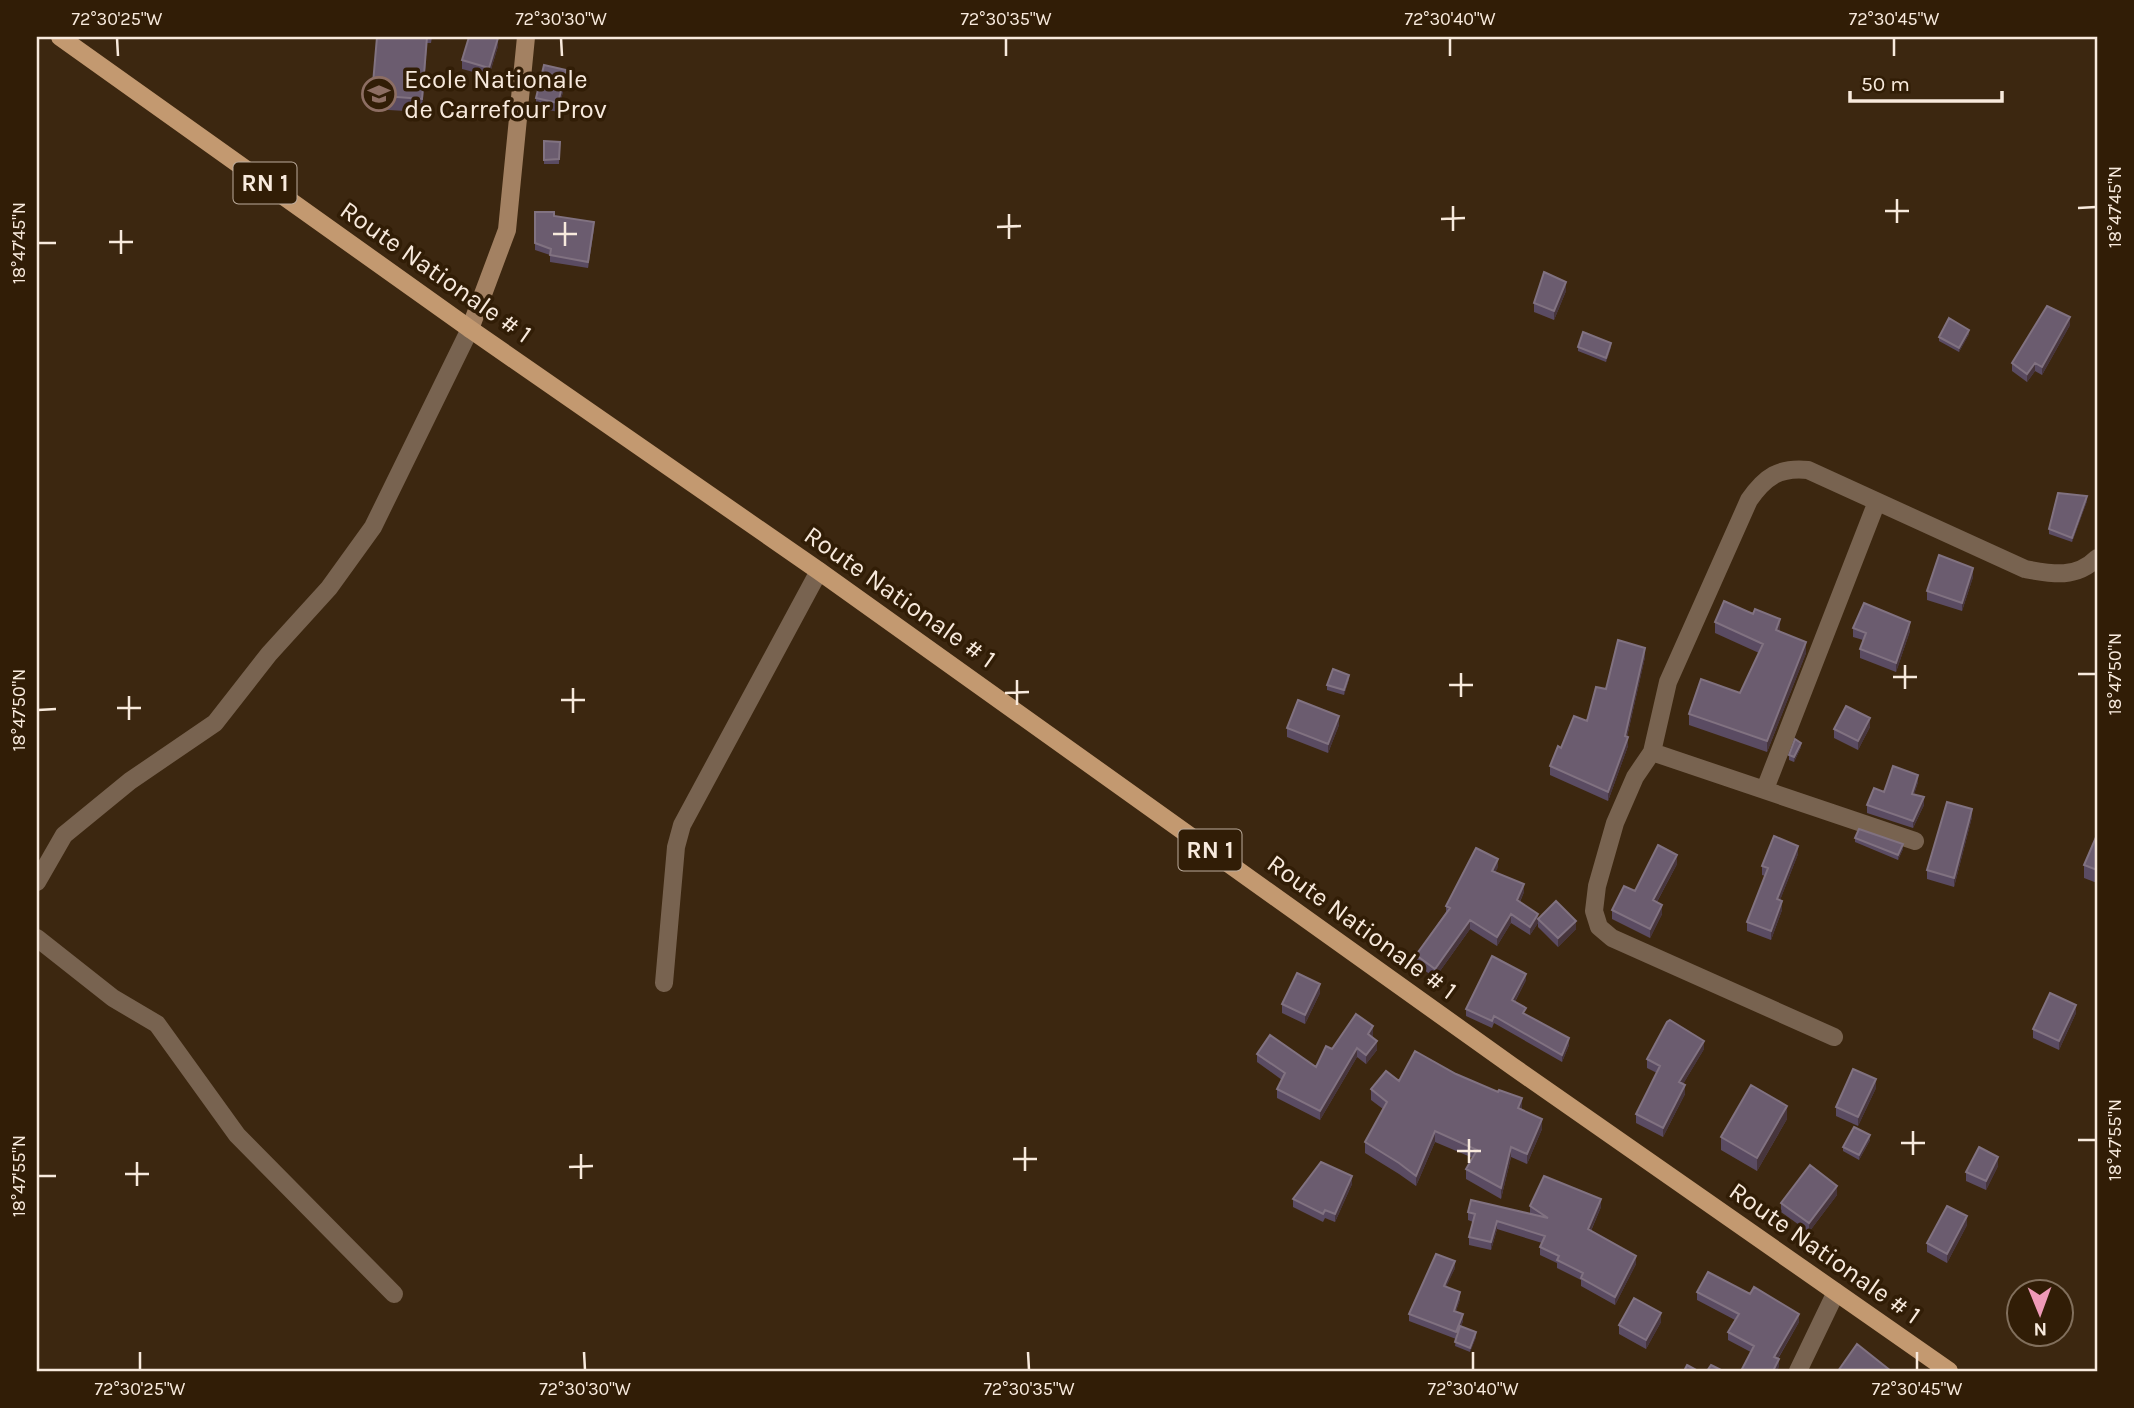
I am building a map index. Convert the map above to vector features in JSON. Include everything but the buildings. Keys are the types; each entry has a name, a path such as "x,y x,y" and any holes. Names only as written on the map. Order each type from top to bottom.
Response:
{"main road":[{"name":"Route Nationale # 1","path":"60,37 470,329 819,571 1500,1058 1949,1371"}],"street":[{"path":"37,882 64,835 130,781 215,723 269,654 330,588 373,527 470,329 507,230 526,37"},
{"path":"1834,1037 1612,938 1599,927 1594,911 1597,886 1615,823 1635,777 1652,752 1668,682 1749,500 1763,480 1791,468 1808,470 1876,504 2025,569 2054,574 2080,572 2097,558"},
{"path":"1765,789 1876,504"},
{"path":"664,983 681,825 819,571"},
{"path":"1652,752 1915,841"},
{"path":"37,938 113,998 157,1024 237,1135 394,1294"},
{"path":"1798,1371 1836,1292"}],"place":[{"name":"Ecole Nationale de Carrefour Prov","path":"379,94"}]}
